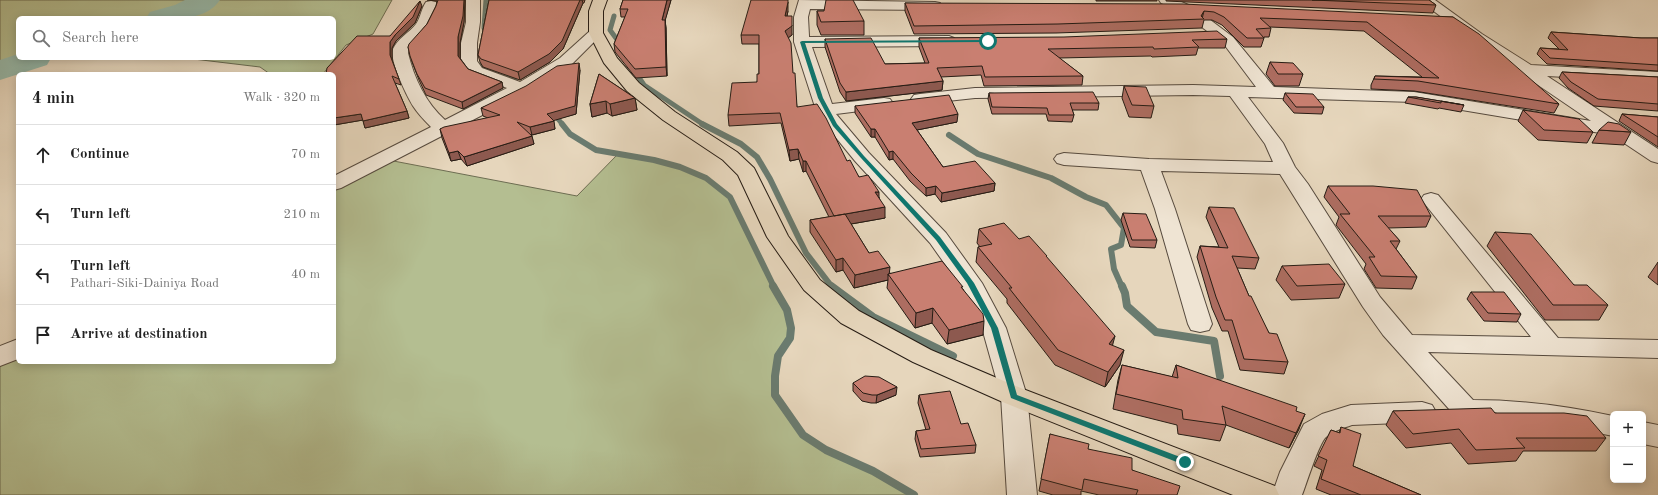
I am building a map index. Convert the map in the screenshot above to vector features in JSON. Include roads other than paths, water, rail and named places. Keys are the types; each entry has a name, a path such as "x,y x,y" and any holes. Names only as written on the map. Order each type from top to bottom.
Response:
{"main road":[{"path":"600,0 596,11 596,33 610,60 633,87 669,116 730,156 747,172 778,237 812,285 850,317 922,356 1014,396 1264,495"}],"street":[{"path":"473,0 473,22 469,43 469,61 476,71 521,88"},
{"path":"1426,0 1453,20 1590,112 1618,122 1658,157"},
{"path":"952,6 805,2 801,17 801,36 826,110 835,125 862,157 938,238 970,283 994,328 1014,396 1022,495"},
{"path":"1162,3 1181,7 1207,8"},
{"path":"431,4 429,16 423,26 401,49 400,54 406,72 421,104 432,119 443,128"},
{"path":"1181,7 1188,10 1228,40 1240,53 1269,92"},
{"path":"1430,18 1453,20"},
{"path":"336,183 521,88 566,61 596,33"},
{"path":"1196,35 1219,33"},
{"path":"802,42 967,41"},
{"path":"1525,69 1658,77"},
{"path":"826,110 904,100 975,94 1026,92 1235,91 1414,97 1618,122"},
{"path":"1235,91 1274,143 1286,168 1298,184 1371,302 1405,343 1466,410"},
{"path":"1064,159 1149,164 1286,168"},
{"path":"1149,164 1165,209 1200,324"},
{"path":"1431,199 1551,346"},
{"path":"1405,343 1658,349"},
{"path":"0,357 16,349"},
{"path":"1287,495 1295,472 1314,431 1332,421 1351,415 1466,410 1523,411 1587,419 1610,425"},
{"path":"1646,434 1658,436"}],"waterway":[{"path":"167,16 185,11 206,0"},
{"path":"484,28 486,0"},
{"path":"614,16 610,30 621,45"},
{"path":"0,70 30,60"},
{"path":"482,63 483,66 515,80"},
{"path":"634,70 644,85 704,125"},
{"path":"553,113 563,125"},
{"path":"562,124 570,134 596,150 654,160 680,167 706,178 730,197 774,287"},
{"path":"702,124 741,144 757,157 770,179 806,253 832,286"},
{"path":"949,135 978,154 1051,178 1086,197 1106,205 1124,228 1121,245 1111,249 1114,269 1122,287"},
{"path":"773,286 787,310 791,328 790,338 778,356 775,376 775,395 803,435 826,450 873,471 914,495"},
{"path":"832,286 873,317 953,356"},
{"path":"1122,286 1125,293 1127,306 1156,332 1214,341 1220,376"}]}
